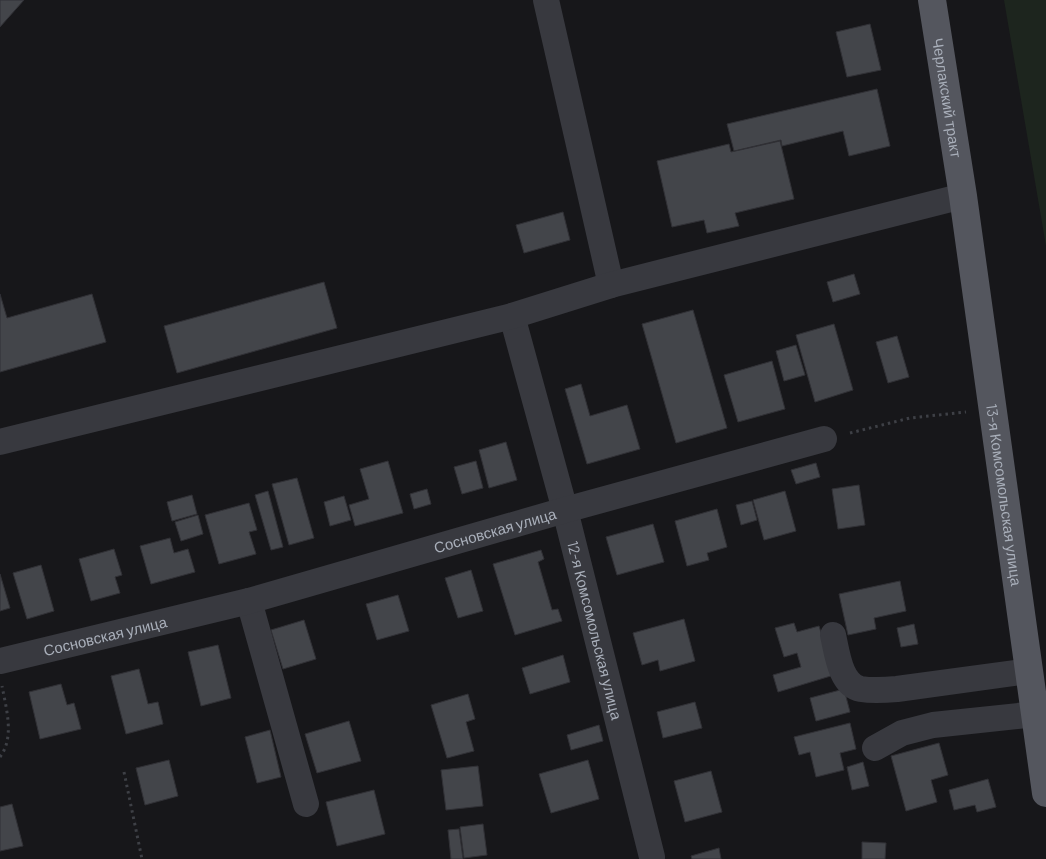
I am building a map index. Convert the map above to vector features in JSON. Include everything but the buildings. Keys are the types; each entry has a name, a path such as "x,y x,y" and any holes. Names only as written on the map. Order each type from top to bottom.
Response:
{"main road":[{"name":"Черлакский тракт","path":"932,0 963,196"},
{"name":"13-я Комсомольская улица","path":"963,196 1029,671 1040,713 1046,793"}],"street":[{"path":"546,0 612,284"},
{"path":"0,442 512,316 612,284 963,196"},
{"name":"12-я Комсомольская улица","path":"512,316 565,510 652,857"},
{"name":"Сосновская улица","path":"1,672 565,510 824,439"},
{"path":"249,601 306,804"},
{"path":"832,635 841,670 848,680 859,689 897,689 1029,671"},
{"path":"875,748 902,733 933,725 1040,713"}],"path":[{"path":"824,439 910,418 992,410"},
{"path":"0,758 5,750 9,722 1,672"},
{"path":"124,772 142,859"}],"shaded area":[{"path":"1004,0 1046,0 1046,246"}]}
